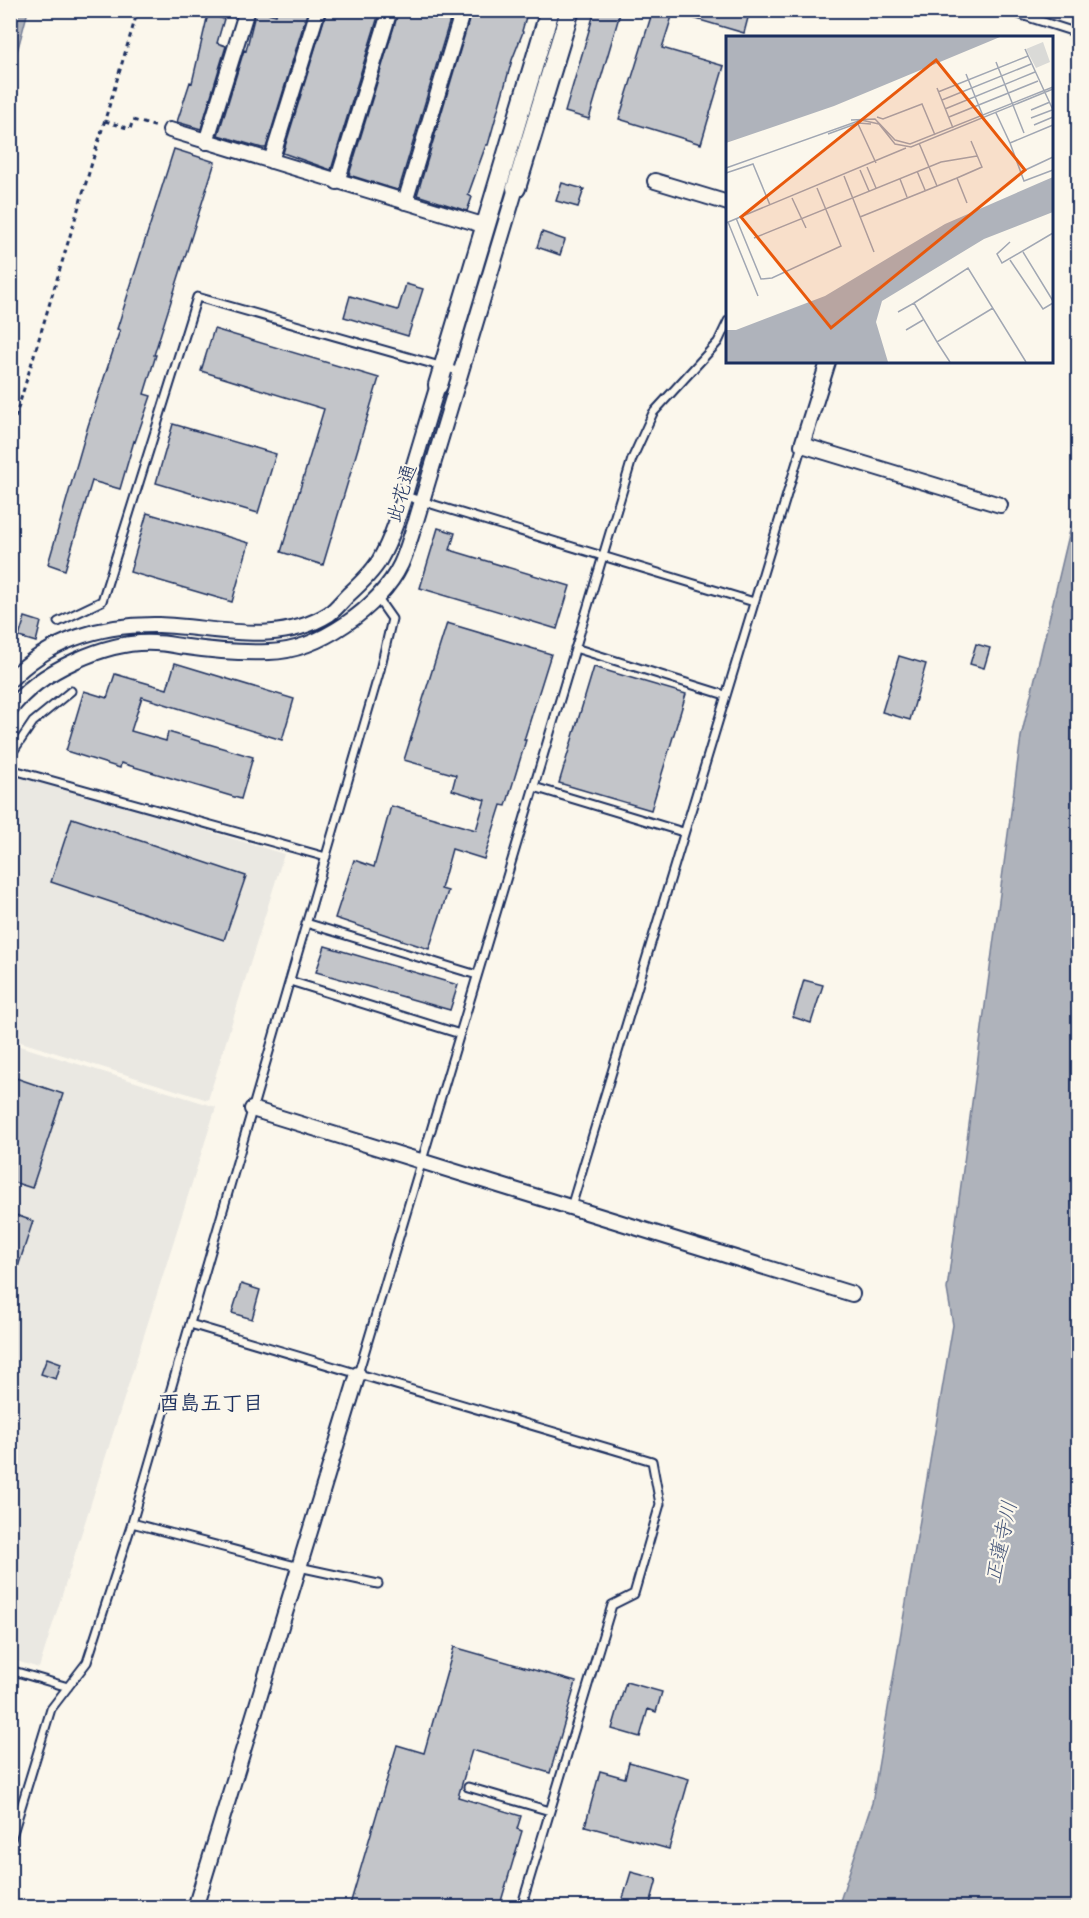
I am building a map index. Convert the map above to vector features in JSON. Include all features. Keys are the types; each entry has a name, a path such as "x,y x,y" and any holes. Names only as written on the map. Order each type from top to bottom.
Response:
{"street":[{"path":"206,142 247,10"},
{"path":"271,161 318,10"},
{"path":"337,182 390,10"},
{"path":"405,202 463,10"},
{"name":"此花通","path":"10,710 29,690 54,672 81,658 106,650 155,643 222,651 272,652 306,645 333,632 378,599 400,565 422,500 486,226 550,10"},
{"name":"此花通","path":"10,680 32,661 58,645 88,633 159,625 243,634 271,632 307,624 329,614 366,578 379,561 405,496 438,385 452,369 516,188 570,10"},
{"path":"170,130 486,226"},
{"path":"655,182 726,202"},
{"path":"828,363 802,445 1000,505"},
{"path":"252,1109 852,1294"},
{"path":"195,1908 358,1374"}],"lane":[{"path":"1006,10 1077,33 1078,22"},
{"path":"58,622 102,601 197,297 452,369"},
{"path":"358,1374 632,459 654,413 718,342 726,325"},
{"path":"572,1207 683,832 802,445"},
{"path":"405,496 754,602"},
{"path":"10,1843 51,1709 87,1662 132,1524 380,670 392,619 378,599"},
{"path":"575,648 725,695"},
{"path":"10,756 33,722 71,691"},
{"path":"10,769 326,857"},
{"path":"534,787 683,832"},
{"path":"306,923 477,975"},
{"path":"290,981 460,1034"},
{"path":"190,1324 652,1461 660,1504 634,1594 612,1605 523,1901 538,1908"},
{"path":"132,1524 299,1567 378,1584"},
{"path":"10,1670 68,1687"},
{"path":"468,1787 550,1811"}],"path":[{"path":"10,435 138,10"},
{"path":"105,121 130,129 133,120 170,130"}],"shaded area":[{"path":"10,771 284,854 208,1100 11,1039"},
{"path":"10,1043 216,1107 39,1668 10,1659"}],"water":[{"path":"10,11 28,11 11,74"},
{"name":"正蓮寺川","path":"1078,497 1078,1907 838,1907 872,1803 953,1325 947,1289 1021,737"}],"building":[{"path":"256,10 276,15 277,10 308,10 266,148 218,135 244,50 246,51"},
{"path":"327,10 380,10 331,170 283,153"},
{"path":"399,10 453,10 397,190 349,175"},
{"path":"472,10 504,10 526,17 488,145 486,145 468,195 472,197 467,211 417,195"},
{"path":"595,10 621,10 589,119 565,112"},
{"path":"653,10 674,10 662,48 724,66 701,144 619,119"},
{"path":"679,10 737,10 749,14 744,33 679,14"},
{"path":"208,14 224,19 217,43 226,46 201,129 177,122 190,82 192,83"},
{"path":"174,149 215,162 154,355 156,355 144,394 151,396 134,441 120,489 92,481 65,570 48,564 88,426 120,330 117,329"},
{"path":"562,183 584,189 578,207 556,201"},
{"path":"542,232 565,240 560,255 537,247"},
{"path":"406,284 423,289 408,336 344,317 350,296 398,310"},
{"path":"214,329 379,378 323,565 281,552 324,409 201,371"},
{"path":"173,424 276,454 258,513 156,483"},
{"path":"147,513 249,543 232,602 130,572"},
{"path":"438,528 455,533 450,550 570,586 557,629 420,588"},
{"path":"25,617 41,622 36,642 19,637"},
{"path":"447,623 551,654 506,806 501,805 484,859 452,849 441,889 448,891 429,949 335,918 354,860 374,867 391,806 476,830 485,800 452,790 456,775 404,760"},
{"path":"976,644 990,648 984,668 970,664"},
{"path":"899,656 926,664 910,720 882,712"},
{"path":"175,663 294,699 282,740 142,697 131,731 166,741 168,732 253,757 241,799 121,763 120,768 66,751 84,691 107,698 115,674 167,689"},
{"path":"594,667 686,694 651,810 559,783"},
{"path":"72,818 246,876 224,940 51,882"},
{"path":"325,946 458,985 450,1010 316,972"},
{"path":"804,980 823,985 811,1023 793,1017"},
{"path":"10,1076 63,1094 32,1188 10,1181"},
{"path":"10,1213 33,1221 13,1282 10,1282"},
{"path":"241,1284 260,1290 252,1319 232,1313"},
{"path":"47,1358 61,1363 56,1379 41,1374"},
{"path":"454,1647 576,1682 550,1773 472,1750 458,1797 521,1816 517,1829 522,1831 499,1908 349,1908 397,1745 424,1753"},
{"path":"626,1682 662,1692 656,1712 648,1709 640,1737 612,1729"},
{"path":"629,1762 689,1779 669,1849 585,1826 600,1771 625,1778"},
{"path":"631,1872 657,1879 649,1908 620,1908"}],"district":[{"name":"酉島五丁目","path":"211,1403"}]}
